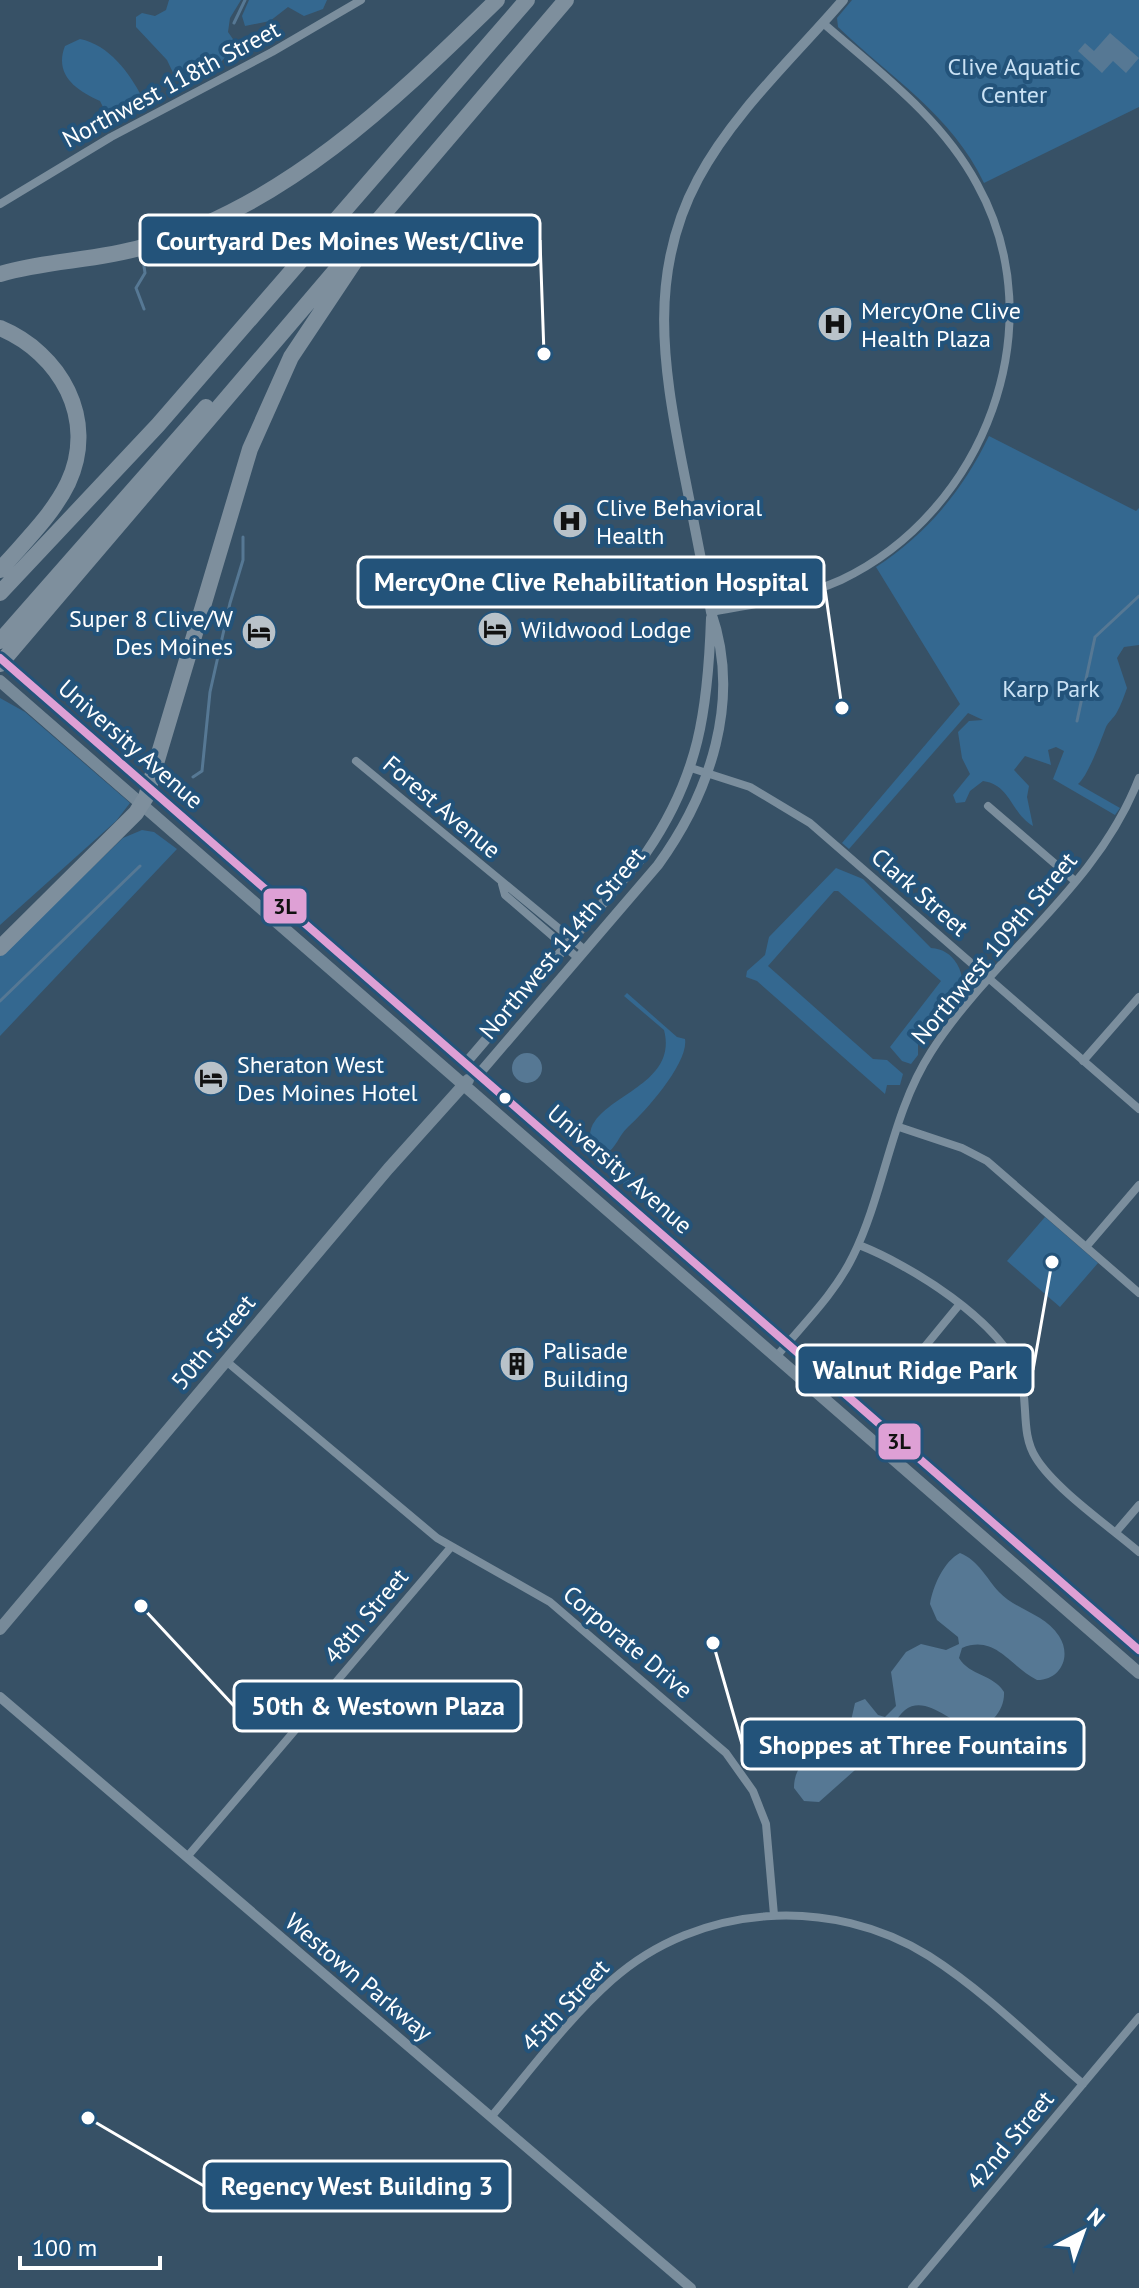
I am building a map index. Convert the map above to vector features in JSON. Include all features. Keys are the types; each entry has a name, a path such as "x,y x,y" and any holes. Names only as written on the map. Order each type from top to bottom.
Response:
{"highway":[{"path":"0,274 144,247 204,225 253,201 333,149 407,87 497,0"},
{"path":"0,593 158,425 527,0"},
{"path":"0,664 170,467 392,200 566,0"},
{"path":"0,948 146,798 250,449 268,402 291,357 353,266 392,200"},
{"path":"0,641 258,346 319,286"},
{"path":"0,328 29,342 55,367 70,396 79,439 76,460 51,511 0,570"},
{"path":"0,932 91,856"}],"main road":[{"name":"University Avenue","path":"0,658 146,798 461,1084 1139,1673"},
{"name":"University Avenue","path":"4,684 146,798 478,1075 1139,1650"},
{"name":"Northwest 114th Street","path":"461,1084 465,1064"},
{"name":"Northwest 114th Street","path":"461,1084 478,1075"},
{"name":"50th Street","path":"0,1629 461,1084"}],"street":[{"name":"Northwest 118th Street","path":"0,204 99,143 272,52 361,0"},
{"name":"Northwest 114th Street","path":"478,1075 672,845 708,773 717,741 724,685 721,639 711,612 665,373 662,324 669,256 689,200 710,159 736,124 843,0"},
{"path":"711,612 818,589 863,567 908,536 951,488 972,458 1002,381 1009,335 1008,288 1001,250 979,186 958,152 926,114 823,23"},
{"name":"Northwest 114th Street","path":"465,1064 646,853 678,800 691,768 706,710 711,612"},
{"name":"Forest Avenue","path":"356,761 502,884 512,887 582,954"},
{"name":"Clark Street","path":"691,768 750,787 810,823 1139,1109"},
{"name":"Northwest 109th Street","path":"776,1357 827,1299 859,1245 899,1127 931,1052 1075,881 1120,818 1139,778"},
{"path":"988,806 1075,881"},
{"path":"1083,1061 1139,997"},
{"path":"899,1127 979,1156 1139,1293"},
{"path":"1086,1247 1139,1185"},
{"path":"859,1245 906,1265 999,1340 1014,1358 1022,1380 1028,1441 1042,1467 1139,1552"},
{"path":"918,1355 959,1305"},
{"name":"Corporate Drive","path":"226,1361 451,1547 550,1602 734,1762 753,1791 766,1824 774,1915"},
{"path":"1116,1532 1139,1505"},
{"name":"48th Street","path":"187,1857 451,1547"},
{"name":"Westown Parkway","path":"0,1697 691,2288"},
{"path":"774,1915 834,1919 875,1930 914,1948 959,1979 1083,2084"},
{"name":"45th Street","path":"491,2117 583,2010 624,1970 655,1950 696,1930 735,1920 774,1915"},
{"name":"42nd Street","path":"912,2288 1139,2017"}],"green space":[{"path":"169,0 241,0 230,18 228,32 235,42 231,50 219,64 203,75 176,79 167,60 136,27 136,17 142,13 155,16 166,10"},
{"path":"249,0 327,0 323,9 304,16 288,7 270,21 245,26 242,16"},
{"name":"Clive Aquatic Center","path":"852,0 1139,0 1139,107 984,183 971,159 937,117 838,27 837,18"},
{"path":"80,39 109,53 124,69 142,97 138,106 114,117 105,111 100,101 82,92 69,80 62,65 62,56 65,46"},
{"name":"Karp Park","path":"989,436 1136,511 1139,508 1139,645 1124,647 1117,658 1127,688 1090,766 1078,784 1120,808 1115,815 1053,779 1064,751 1056,747 1048,750 1051,765 1025,756 1014,770 1029,786 1027,797 1033,826 1019,814 1005,793 983,781 970,791 965,802 956,803 953,795 970,774 962,758 958,732 969,721 983,720 968,713 849,849 842,843 960,704 876,567 911,541 942,510"},
{"path":"0,698 25,712 130,803 116,821 0,925"},
{"path":"142,830 154,832 177,849 0,1036 0,956 123,838"},
{"path":"836,868 863,879 931,948 952,957 962,976 962,986 952,1003 918,1031 918,1055 911,1064 902,1061 890,1047 941,981 838,891 834,891 768,966 873,1059 887,1060 903,1074 900,1085 887,1085 885,1094 757,981 746,977 747,971 765,955 769,937"},
{"path":"627,993 677,1037 685,1039 680,1060 665,1086 604,1156 605,1162 640,1188 634,1194 611,1171 599,1167 587,1151 595,1121 653,1073 662,1061 666,1047 664,1030 624,996"},
{"path":"1045,1217 1098,1263 1060,1307 1007,1261"}],"shaded area":[{"path":"1110,33 1139,58 1126,73 1113,61 1102,73 1078,51 1085,43 1094,51"},
{"path":"527,1053 537,1058 542,1068 537,1078 527,1083 517,1078 512,1068 517,1058"},
{"path":"960,1553 977,1565 1006,1598 1053,1629 1063,1644 1062,1666 1052,1676 1037,1680 994,1649 984,1645 962,1648 959,1658 964,1664 994,1682 1004,1692 1002,1705 990,1722 972,1729 931,1708 920,1705 911,1707 901,1714 893,1727 902,1745 899,1755 855,1770 819,1802 804,1801 794,1788 800,1768 814,1755 848,1734 855,1703 865,1699 878,1715 885,1717 896,1706 891,1672 906,1652 921,1644 946,1650 959,1644 958,1637 937,1620 930,1604 940,1575"}],"waterway":[{"path":"234,23 245,0"},
{"path":"163,232 172,227"},
{"path":"142,253 145,273 136,288 144,309"},
{"path":"193,777 202,771 210,692 243,560 243,537"},
{"path":"1077,721 1095,637 1139,596"},
{"path":"0,1001 140,866"}],"transit line":[{"name":"3L","path":"0,658 1139,1650"}],"place":[{"name":"MercyOne Clive Health Plaza","path":"835,324"},
{"name":"Courtyard Des Moines West/Clive","path":"544,354"},
{"name":"Clive Behavioral Health","path":"570,521"},
{"name":"Wildwood Lodge","path":"495,629"},
{"name":"Super 8 Clive/W Des Moines","path":"259,632"},
{"name":"MercyOne Clive Rehabilitation Hospital","path":"842,708"},
{"name":"Sheraton West Des Moines Hotel","path":"211,1078"},
{"name":"Walnut Ridge Park","path":"1052,1262"},
{"name":"Palisade Building","path":"517,1364"},
{"name":"50th & Westown Plaza","path":"141,1606"},
{"name":"Shoppes at Three Fountains","path":"713,1643"},
{"name":"Regency West Building 3","path":"88,2118"}]}
